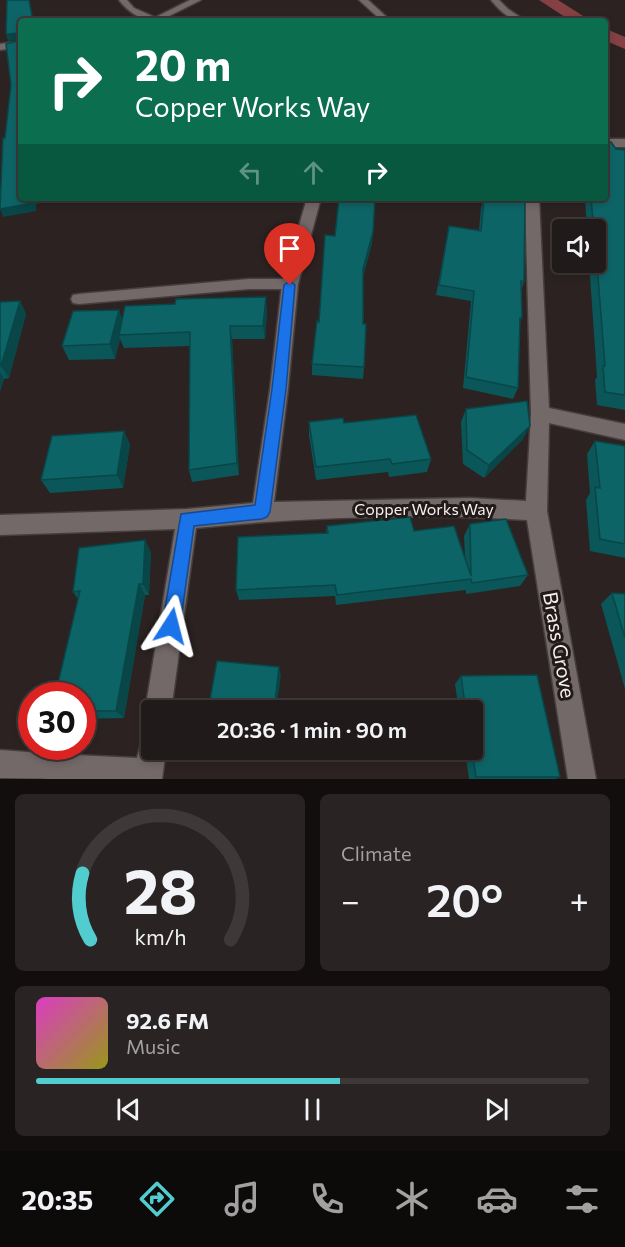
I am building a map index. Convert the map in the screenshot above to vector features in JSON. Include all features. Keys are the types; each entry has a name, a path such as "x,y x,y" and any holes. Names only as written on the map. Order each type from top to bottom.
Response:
{"street":[{"path":"123,0 130,10 149,18"},
{"path":"158,18 197,0"},
{"path":"363,0 384,18"},
{"path":"495,0 505,11 517,18"},
{"path":"0,47 18,44"},
{"path":"608,142 625,143"},
{"path":"262,512 279,389 290,285 313,201"},
{"path":"532,201 540,414 536,511"},
{"path":"79,299 249,284 290,285"},
{"path":"540,414 625,432"},
{"name":"Copper Works Way","path":"0,525 187,519 262,512 470,507 536,511"},
{"name":"Brass Grove","path":"536,511 582,779"},
{"path":"160,700 187,519"},
{"path":"0,764 54,768 149,767"}],"building":[{"path":"7,0 29,0 32,18 18,18 18,33 6,34"},
{"path":"18,41 18,201 33,201 33,203 0,209 3,138 5,138 11,85 6,44"},
{"path":"608,142 611,142 616,149 625,150 625,395 605,392 598,273 606,273 606,219 593,219 591,201 608,201"},
{"path":"339,201 375,201 373,232 363,269 363,324 366,324 364,367 312,364 317,321 319,322 325,235 335,236"},
{"path":"484,201 525,201 524,282 521,281 522,318 520,318 518,388 466,377 474,291 439,285 449,226 481,231"},
{"path":"266,297 263,326 230,326 237,463 189,470 190,332 119,335 125,306 175,304 176,299"},
{"path":"20,301 1,366 0,366 0,302"},
{"path":"119,310 110,344 62,346 73,311"},
{"path":"527,401 530,426 489,465 467,450 466,409"},
{"path":"416,415 431,459 392,464 390,459 316,467 309,422 343,418 344,423"},
{"path":"124,431 117,475 41,480 52,436"},
{"path":"595,441 625,446 625,544 600,539 595,487 600,488"},
{"path":"410,517 414,531 454,526 471,576 470,524 506,519 528,575 472,583 471,579 337,595 335,585 236,590 238,537 328,533 327,526"},
{"path":"145,540 143,584 139,584 116,711 96,711 96,682 58,682 80,591 73,592 79,548"},
{"path":"612,593 625,594 625,638"},
{"path":"217,661 279,667 275,700 210,700"},
{"path":"537,675 560,777 476,777 473,760 483,760 483,700 464,700 461,676"}],"waterway":[{"path":"547,0 578,18"},
{"path":"608,35 625,44"}],"route":[{"path":"171,626 187,519 262,512 279,389 290,285"}]}
